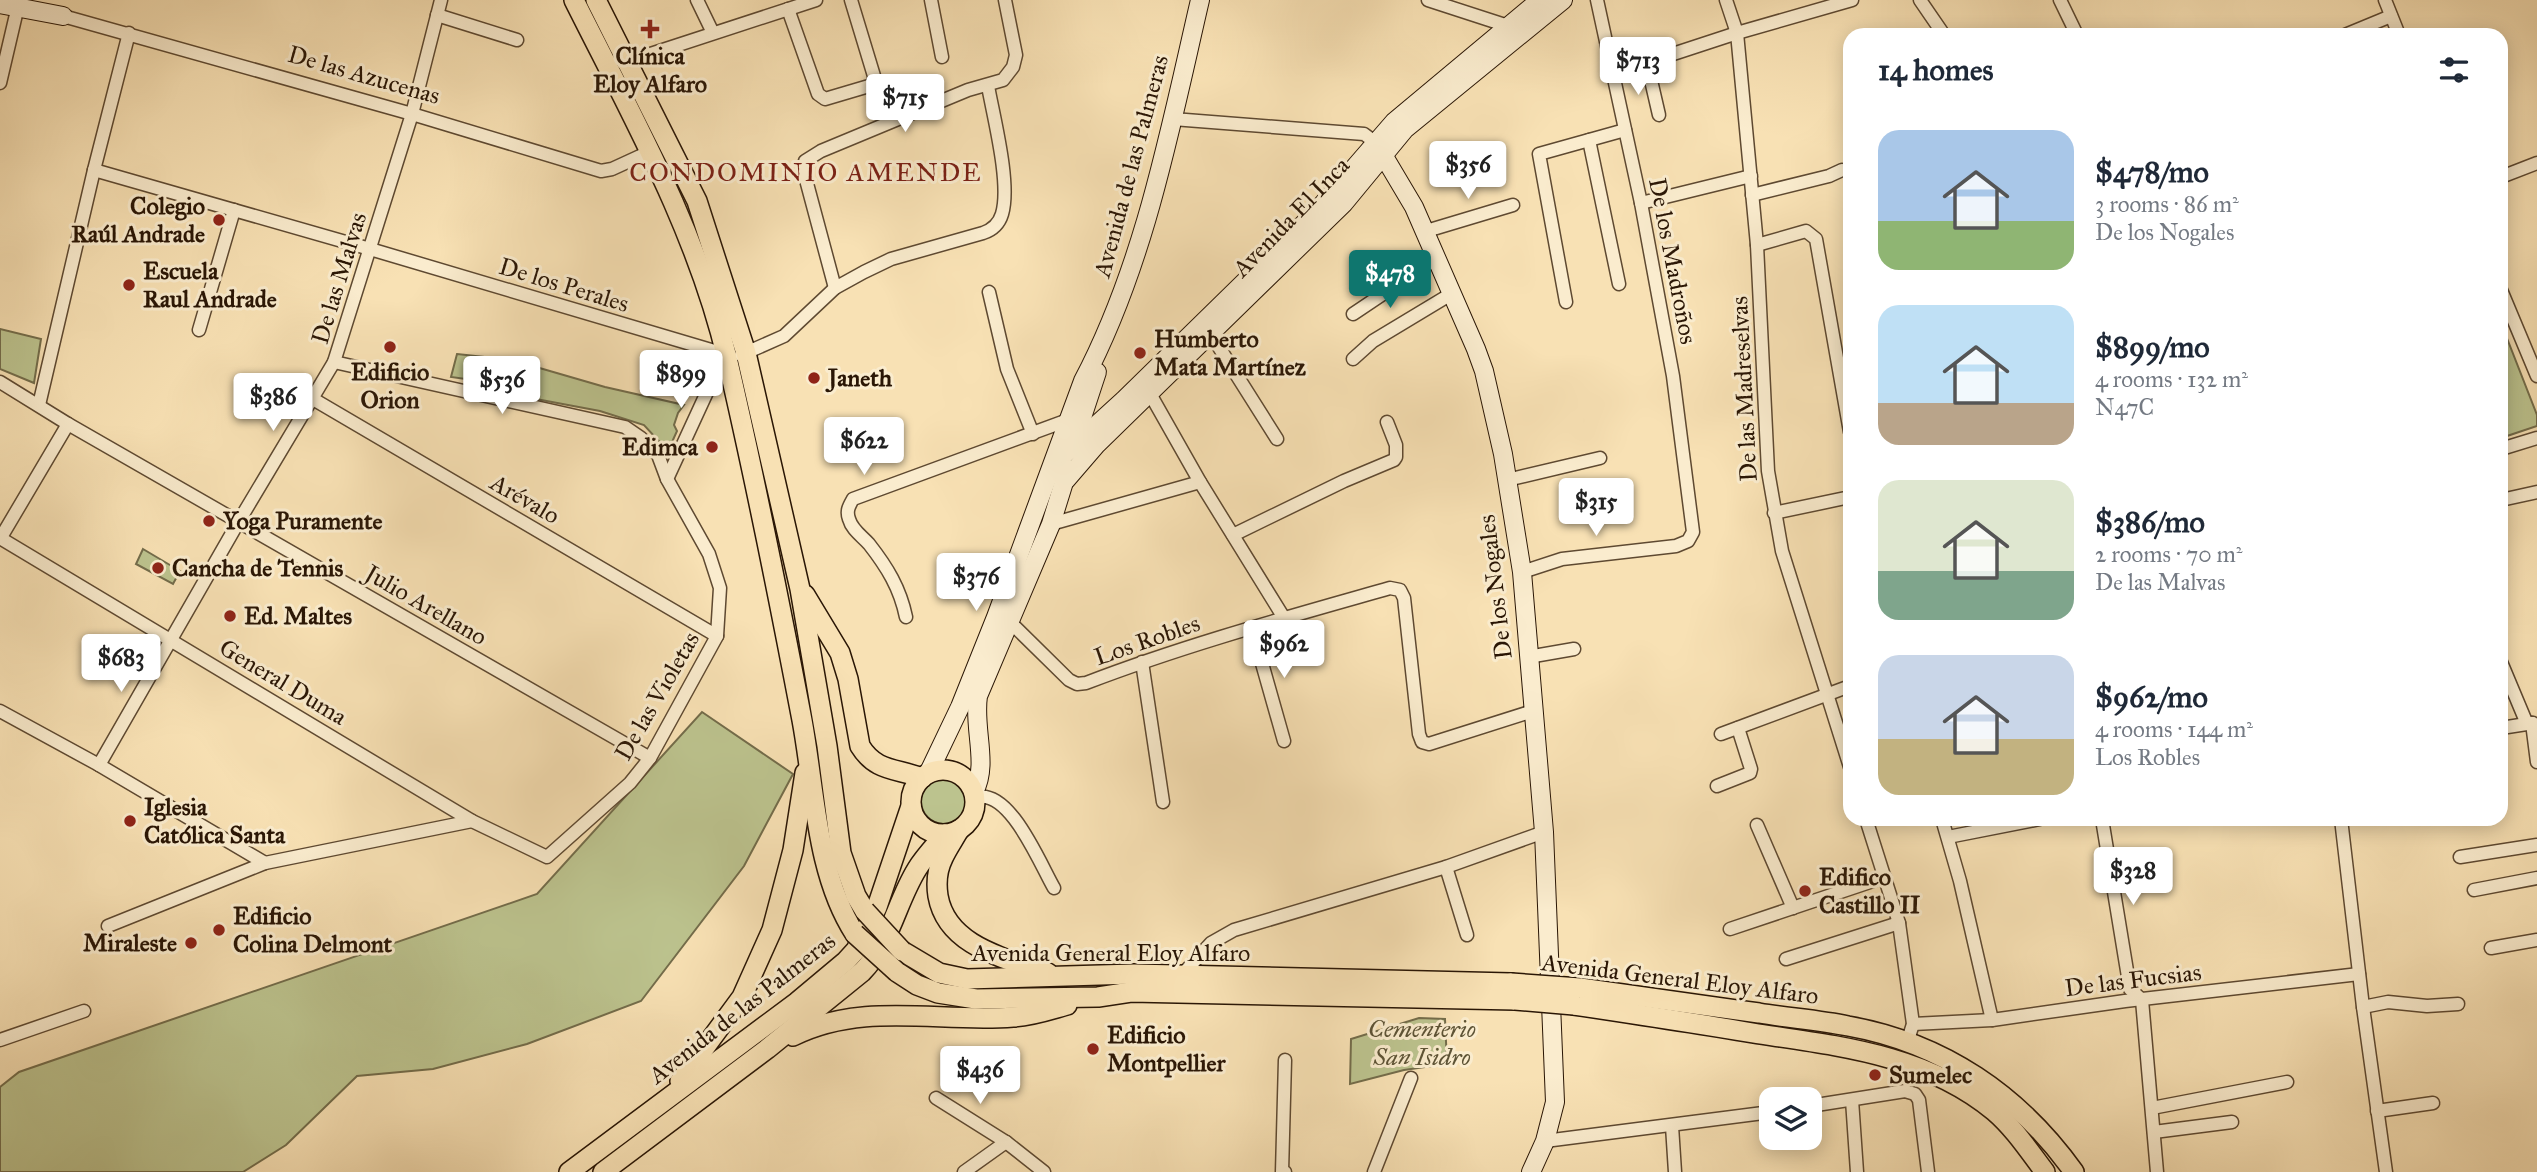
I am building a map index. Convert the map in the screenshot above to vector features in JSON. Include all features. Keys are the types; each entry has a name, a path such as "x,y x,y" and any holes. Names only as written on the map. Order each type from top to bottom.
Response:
{"main road":[{"name":"Avenida General Eloy Alfaro","path":"574,0 649,152 704,277 727,361 771,555 808,752 825,861 837,904 855,934 897,972 917,985 959,997 995,1000 1098,997 1131,992 1513,992"},
{"name":"Avenida General Eloy Alfaro","path":"596,0 696,201 746,353 800,589 827,746 841,853 856,896 865,911 902,951 939,973 967,979 1134,974 1513,992 1577,996 1910,1034 1931,1050 1983,1079 2040,1128 2074,1172"},
{"name":"Avenida de las Palmeras","path":"603,1172 767,1049 846,986 875,959 917,869 952,832 972,816 974,795 981,780 975,715 978,696 1051,524 1066,480 1068,420 1083,381 1103,344 1133,261 1158,180 1200,0"},
{"name":"Avenida El Inca","path":"1066,480 1097,444 1149,392 1344,203 1394,122 1540,0"},
{"name":"Avenida El Inca","path":"1053,465 1066,446 1124,400 1380,148 1563,0"},
{"name":"De las Azucenas","path":"24,4 63,16"},
{"name":"De los Nogales","path":"1380,148 1414,207 1483,371 1507,480 1522,572 1544,832 1555,1102 1545,1140 1531,1172"},
{"name":"Avenida de las Palmeras","path":"1066,446 1095,385 1103,344"},
{"path":"1095,385 1105,397 1124,400"},
{"name":"Avenida de las Palmeras","path":"569,1172 797,1002 856,950 877,907 911,806 913,791 925,776 965,694 1053,465"},
{"path":"800,589 840,653 848,679 860,746 865,755 871,762 885,769 925,776 937,771 955,772 970,784 974,795"},
{"path":"666,1099 742,997 772,930 793,850 808,752"},
{"path":"911,806 919,824 936,834 952,832 937,875 940,905 948,922 960,936 982,949 1059,977"},
{"name":"Avenida General Eloy Alfaro","path":"1577,996 1864,1050 1919,1066 1954,1084 1994,1111 2016,1134 2045,1172"},
{"path":"767,1049 821,1025 864,1016 885,1014 1012,1017 1036,1014 1098,997"}],"street":[{"name":"De las Malvas","path":"99,765 334,362 412,114 441,0"},
{"path":"697,0 713,33"},
{"path":"608,69 781,7 816,0"},
{"path":"781,7 818,94 825,99 869,86 874,82 852,0"},
{"path":"932,0 942,57"},
{"path":"835,288 805,176 806,161 821,151 968,90 1003,80 1015,63 1016,51 1005,0"},
{"path":"1428,0 1508,26"},
{"name":"De los Madroños","path":"1522,572 1562,559 1676,547 1688,541 1693,532 1673,376 1642,203 1597,0"},
{"name":"De las Madreselvas","path":"1726,0 1737,33 1751,176 1768,471 1774,513 1782,551 1843,745"},
{"path":"1615,73 1737,33 1852,0"},
{"path":"1920,0 1939,28"},
{"path":"2060,0 2074,28"},
{"path":"2385,0 2396,28"},
{"path":"0,83 24,4"},
{"path":"437,15 517,40"},
{"name":"De las Azucenas","path":"63,16 412,114 600,171 612,169 649,152"},
{"path":"2362,28 2391,16"},
{"path":"39,405 93,170 129,33"},
{"path":"1647,62 1659,115"},
{"path":"667,479 708,390 727,361 790,332 835,288 884,262 983,233 995,226 1003,212 1003,181 988,86"},
{"path":"1172,119 1364,134 1380,148"},
{"path":"1566,302 1539,154 1625,130"},
{"path":"1590,140 1619,284"},
{"path":"2508,174 2537,163"},
{"name":"De los Perales","path":"93,170 712,350 727,361"},
{"path":"1752,195 1829,176 1842,170"},
{"path":"1642,203 1751,176"},
{"path":"1423,232 1513,205"},
{"path":"199,330 234,210"},
{"path":"1757,245 1804,231 1810,232 1816,239 1843,392"},
{"path":"1353,314 1436,259"},
{"path":"989,292 1007,369 1036,432 1054,438 1066,446"},
{"path":"1353,359 1373,341 1451,295"},
{"path":"2508,307 2537,376"},
{"path":"1210,333 1277,439"},
{"name":"De las Violetas","path":"334,362 625,427 658,455 667,479 709,554 720,588 717,636 650,758 630,783 547,857"},
{"name":"Julio Arellano","path":"0,382 68,424 650,758"},
{"path":"1149,392 1200,482 1284,618"},
{"name":"Arévalo","path":"313,399 717,636"},
{"path":"906,617 897,586 890,573 849,520 848,508 853,499 1068,420"},
{"path":"1233,535 1394,460 1395,445 1387,422"},
{"path":"0,538 68,424"},
{"path":"2508,447 2537,438"},
{"path":"1507,480 1600,458"},
{"path":"1051,524 1200,482"},
{"path":"2508,498 2537,492"},
{"path":"1774,513 1843,498"},
{"name":"General Duma","path":"0,538 472,821 547,857"},
{"name":"Los Robles","path":"1009,621 1069,680 1077,684 1284,618 1390,588 1400,590 1404,598 1422,742 1429,744 1533,712"},
{"path":"1252,628 1284,741"},
{"path":"1528,657 1574,649"},
{"path":"1142,662 1163,802"},
{"path":"2508,676 2532,723 2537,762"},
{"path":"1721,734 1843,688"},
{"path":"0,711 99,765 265,863"},
{"path":"2508,727 2532,723"},
{"path":"1717,786 1750,773 1738,728"},
{"path":"974,795 990,796 1017,822 1054,888"},
{"path":"108,926 265,863 472,821"},
{"path":"1757,825 1793,908"},
{"path":"1868,826 1899,923 1910,1034"},
{"path":"1944,826 1961,881 1992,1020"},
{"path":"1948,837 2004,826"},
{"path":"2103,826 2130,989 2142,1000 2157,1172"},
{"path":"2342,826 2386,1172"},
{"path":"1181,976 1211,943 1234,930 1446,867 1544,832"},
{"path":"2460,857 2537,845"},
{"path":"1446,867 1467,935"},
{"path":"1730,929 1885,877"},
{"path":"2474,890 2537,878"},
{"path":"1786,959 1899,923"},
{"path":"2491,948 2537,940"},
{"name":"De las Fucsias","path":"1910,1034 1992,1020 2359,974"},
{"path":"2363,1007 2388,1002 2427,1006 2458,1004"},
{"path":"0,1040 84,1011"},
{"path":"1283,1172 1285,1060"},
{"path":"1905,1091 1919,1066"},
{"path":"1374,1172 1411,1078"},
{"path":"2152,1108 2287,1083"},
{"path":"1822,1104 1905,1091 1915,1094 1919,1100 1928,1172"},
{"path":"936,1098 1006,1142 1044,1172"},
{"path":"1852,1100 1857,1172"},
{"path":"2377,1111 2433,1103"},
{"path":"1545,1140 1759,1114"},
{"path":"2154,1132 2232,1122"},
{"path":"1672,1126 1675,1172"},
{"path":"964,1172 1006,1142"}],"green space":[{"path":"0,329 41,339 34,383 0,369"},
{"path":"2508,341 2537,415 2537,426 2508,436"},
{"path":"457,354 512,360 605,387 684,405 674,425 677,431 668,451 644,425 600,411 536,399 473,380 451,377"},
{"name":"Cancha de Tennis","path":"143,549 180,571 173,584 136,564"},
{"path":"702,712 793,774 744,866 641,1001 527,1044 433,1069 357,1076 286,1145 243,1172 0,1172 0,1087 19,1072 537,894"},
{"path":"944,778 960,785 967,801 960,817 944,824 928,817 921,801 928,785"},
{"name":"Cementerio San Isidro","path":"1419,1018 1445,1019 1447,1064 1404,1070 1350,1084 1351,1039"}],"place":[{"name":"Clínica Eloy Alfaro","path":"650,29"},
{"name":"Colegio Raúl Andrade","path":"219,220"},
{"name":"Escuela Raul Andrade","path":"129,285"},
{"name":"Edificio Orion","path":"390,347"},
{"name":"Humberto Mata Martínez","path":"1140,353"},
{"name":"Janeth","path":"814,378"},
{"name":"Edimca","path":"712,447"},
{"name":"Yoga Puramente","path":"209,521"},
{"name":"Cancha de Tennis","path":"158,568"},
{"name":"Ed. Maltes","path":"230,616"},
{"name":"Iglesia Católica Santa","path":"130,821"},
{"name":"Edifico Castillo II","path":"1805,891"},
{"name":"Edificio Colina Delmont","path":"219,930"},
{"name":"Miraleste","path":"191,943"},
{"name":"Edificio Montpellier","path":"1093,1049"},
{"name":"Sumelec","path":"1875,1075"}],"district":[{"name":"CONDOMINIO AMENDE","path":"806,172"}]}
